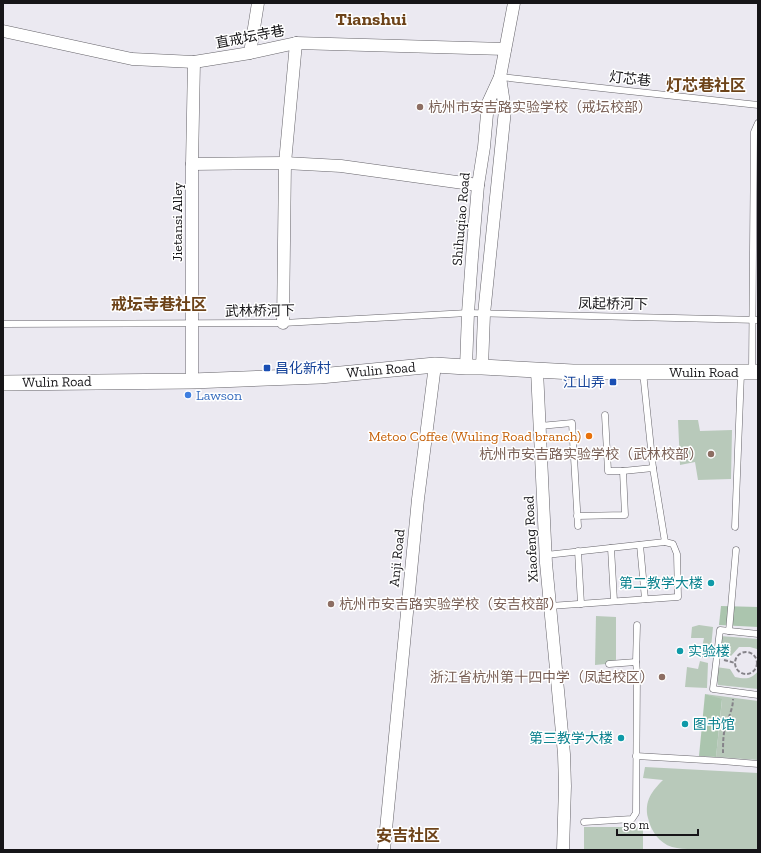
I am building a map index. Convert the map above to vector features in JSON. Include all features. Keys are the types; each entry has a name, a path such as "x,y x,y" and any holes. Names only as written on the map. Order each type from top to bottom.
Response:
{"street":[{"path":"250,53 258,3"},
{"name":"Shihuqiao Road","path":"466,367 468,313 478,185 484,147 488,103 500,77 514,3"},
{"name":"直戒坛寺巷","path":"3,31 132,59 194,62 250,53 296,43 505,49"},
{"path":"283,324 286,163 296,43"},
{"name":"Jietansi Alley","path":"192,381 192,164 194,62"},
{"name":"Shihuqiao Road","path":"482,367 484,314 505,110 500,77"},
{"path":"192,164 286,163 340,166 478,185"},
{"name":"Wulin Road","path":"3,383 192,381 320,376 435,365 573,372 750,371"},
{"name":"Anji Road","path":"384,850 418,499 435,365"},
{"name":"Xiaofeng Road","path":"537,370 546,554 564,754 565,786 563,850"}],"lane":[{"name":"灯芯巷","path":"500,77 758,105"},
{"path":"735,527 755,319 754,132 758,123"},
{"name":"凤起桥河下","path":"468,313 755,319"},
{"name":"武林桥河下","path":"3,324 283,324 468,313"},
{"path":"643,372 653,468 665,542"},
{"path":"605,415 608,471 653,468"},
{"path":"540,426 572,424 578,526"},
{"path":"577,516 625,515 623,471"},
{"path":"546,554 665,542 673,544 677,554 678,597 550,606"},
{"path":"640,545 645,599"},
{"path":"611,548 614,601"},
{"path":"729,631 736,550"},
{"path":"578,551 582,604"},
{"path":"584,822 632,820 636,813 637,625"},
{"path":"758,634 720,630 713,689 758,695"},
{"path":"609,664 636,662"},
{"path":"636,756 758,764"}],"path":[{"path":"744,653 754,656 757,663 752,672 742,674 737,670 735,663 738,656 744,653"},
{"path":"717,659 735,663"},
{"path":"722,761 724,733 733,705 733,692"}],"green space":[{"path":"678,420 698,420 700,431 732,430 731,479 698,480 695,462 680,465"},
{"path":"721,606 758,607 758,627 719,625"},
{"path":"596,616 616,617 616,663 595,665"},
{"path":"699,625 713,627 711,648 702,647 704,638 691,638 692,627"},
{"path":"720,636 758,639 758,652 757,649 750,647 739,647 731,656 718,654"},
{"path":"700,661 708,663 707,688 685,687 687,667 698,669"},
{"path":"716,667 730,669 735,677 742,678 753,676 758,671 758,689 718,685"},
{"path":"705,694 758,701 758,760 716,757 722,700"},
{"path":"705,694 722,699 716,757 699,756"},
{"path":"645,767 758,773 758,850 685,849 672,847 663,843 653,832 649,823 647,806 652,792 663,780 643,778"},
{"path":"584,827 643,827 643,850 584,850"}],"place":[{"name":"杭州市安吉路实验学校（戒坛校部）","path":"420,107"},
{"name":"昌化新村","path":"267,368"},
{"name":"江山弄","path":"613,382"},
{"name":"Lawson","path":"188,395"},
{"name":"Metoo Coffee (Wuling Road branch)","path":"589,436"},
{"name":"杭州市安吉路实验学校（武林校部）","path":"711,454"},
{"name":"第二教学大楼","path":"711,583"},
{"name":"杭州市安吉路实验学校（安吉校部）","path":"331,604"},
{"name":"实验楼","path":"680,651"},
{"name":"浙江省杭州第十四中学（凤起校区）","path":"662,677"},
{"name":"图书馆","path":"685,724"},
{"name":"第三教学大楼","path":"621,738"}],"district":[{"name":"Tianshui","path":"371,19"},
{"name":"灯芯巷社区","path":"706,85"},
{"name":"戒坛寺巷社区","path":"159,304"},
{"name":"安吉社区","path":"408,835"}]}
